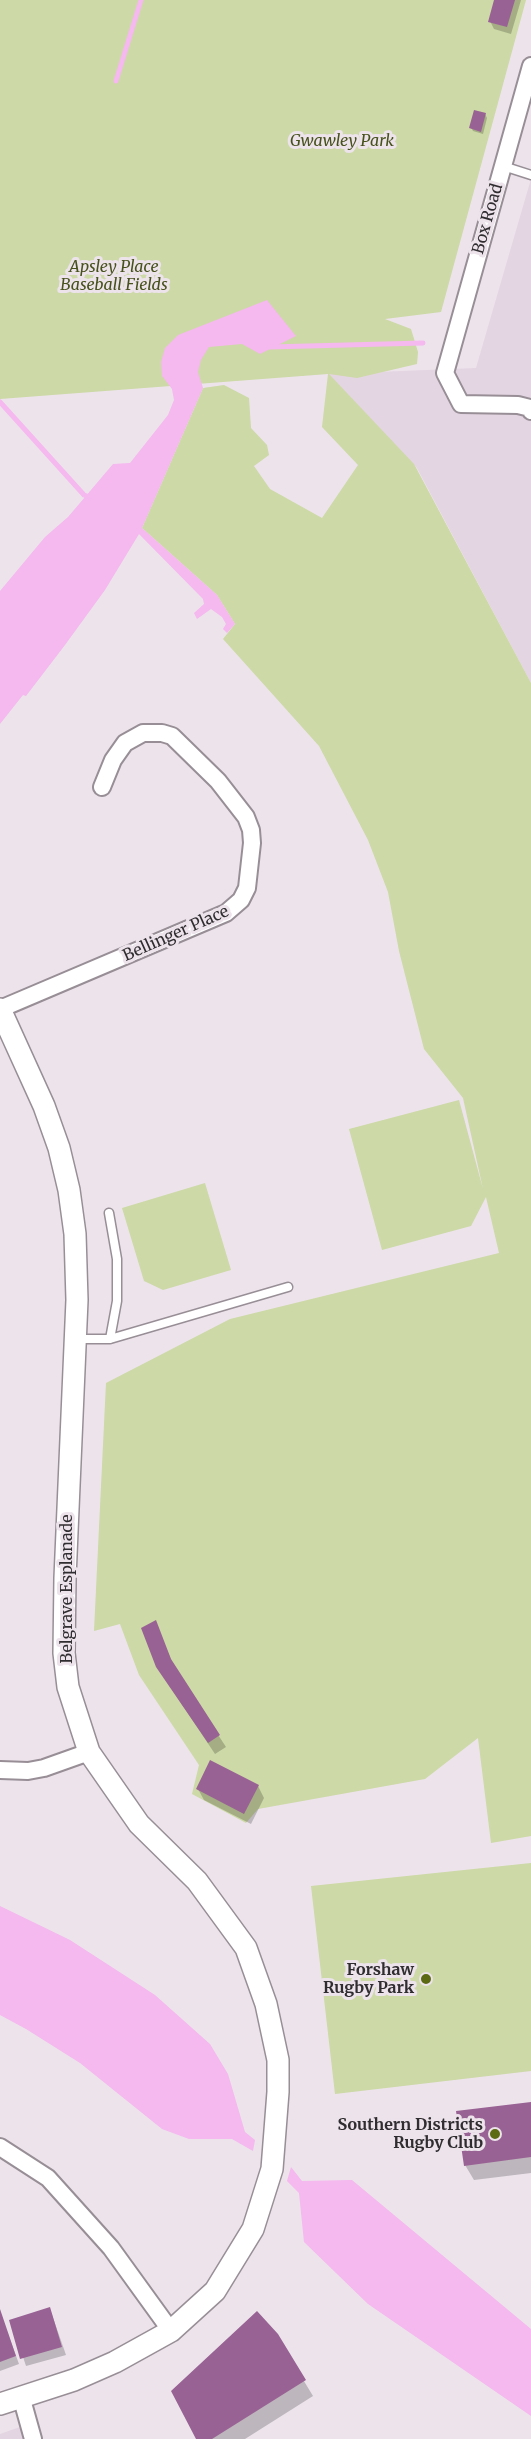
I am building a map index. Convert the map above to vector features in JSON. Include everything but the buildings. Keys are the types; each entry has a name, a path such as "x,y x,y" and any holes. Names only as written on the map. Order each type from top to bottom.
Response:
{"street":[{"name":"Box Road","path":"531,66 445,373 461,404 519,405 530,408 531,411"},
{"name":"Bellinger Place","path":"0,1009 226,913 241,900 247,888 252,843 251,830 246,818 218,781 172,736 162,733 143,733 125,743 113,760 102,787"},
{"name":"Belgrave Esplanade","path":"0,1009 44,1106 59,1148 69,1191 75,1234 77,1300 68,1462 64,1653 68,1687 89,1752 139,1824 197,1881 246,1948 266,2004 278,2060 278,2104 272,2169 253,2229 215,2291 171,2331 94,2371 0,2404"},
{"path":"0,1770 28,1771 44,1768 89,1752"},
{"path":"0,2147 48,2178 111,2248 171,2331"},
{"path":"21,2396 33,2439"}],"lane":[{"path":"503,166 531,175"},
{"path":"109,1213 117,1259 117,1301 110,1339"},
{"path":"75,1339 110,1339 288,1287"}],"shaded area":[{"path":"531,179 531,683 417,468 328,374 476,368"},
{"path":"267,300 296,336 260,354 242,344 209,347 201,360 198,372 203,388 142,528 217,595 235,624 227,633 223,629 226,624 222,617 211,609 197,619 194,613 204,604 203,599 139,534 105,590 65,645 26,696 23,695 0,724 0,591 45,537 68,517 113,464 130,463 168,415 174,400 172,389 162,376 161,362 165,348 178,335"},
{"path":"0,1906 70,1940 155,1995 210,2044 228,2074 245,2132 255,2140 253,2151 232,2139 189,2139 162,2129 80,2063 0,2015"},
{"path":"291,2167 302,2181 352,2180 531,2329 531,2416 368,2304 304,2242 299,2193 287,2181"},
{"path":"20,2427 23,2439 0,2439 0,2434"}],"green space":[{"path":"0,0 526,0 441,312 385,319 411,329 418,352 417,364 357,378 329,374 414,464 531,683 531,1836 491,1843 478,1738 425,1779 258,1809 246,1823 192,1794 199,1765 139,1675 120,1624 94,1631 106,1383 230,1319 499,1253 486,1197 471,1226 382,1250 349,1129 459,1100 483,1189 463,1098 424,1049 399,951 388,892 368,840 319,746 223,639 235,624 217,595 142,528 203,388 224,385 249,398 251,428 267,445 269,455 254,466 270,489 322,518 358,465 322,427 328,374 0,399"},
{"path":"205,1183 231,1270 163,1290 144,1281 122,1208"},
{"name":"Forshaw Rugby Park","path":"531,1863 531,2071 335,2094 311,1886"}],"waterway":[{"path":"116,81 141,0"},
{"path":"269,347 423,343"},
{"path":"0,402 84,495 89,497"}],"place":[{"name":"Forshaw Rugby Park","path":"426,1979"},
{"name":"Southern Districts Rugby Club","path":"495,2134"}],"park label":[{"name":"Gwawley Park","path":"342,141"},
{"name":"Apsley Place Baseball Fields","path":"114,276"}]}
